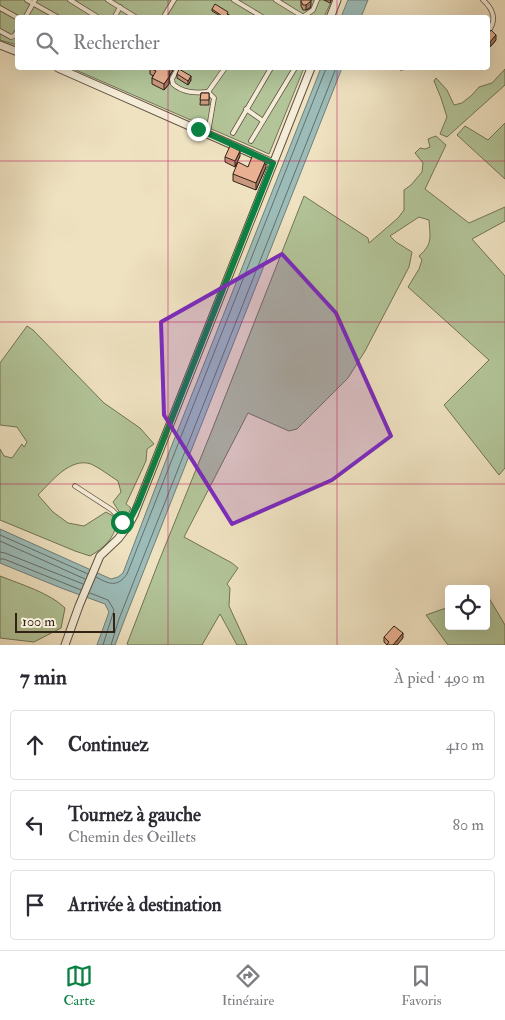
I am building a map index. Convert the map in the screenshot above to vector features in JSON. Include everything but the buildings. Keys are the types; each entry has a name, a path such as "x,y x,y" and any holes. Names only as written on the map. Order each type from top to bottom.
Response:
{"street":[{"path":"331,15 337,0"},
{"path":"0,46 15,51"},
{"path":"63,70 273,163"},
{"path":"65,645 96,564 103,552 118,539 136,510 310,70"}],"lane":[{"path":"27,0 34,2 54,15"},
{"path":"70,0 94,15"},
{"path":"108,0 132,15"},
{"path":"165,0 172,2 166,15"},
{"path":"234,0 259,15"},
{"path":"276,0 299,15"},
{"path":"305,15 313,10 316,0"},
{"path":"483,0 490,7 493,16 490,29"},
{"path":"27,15 34,2"},
{"path":"116,15 120,7"},
{"path":"0,8 15,16"},
{"path":"0,31 11,38 15,34"},
{"path":"177,70 172,79 175,87 190,93 208,92 214,98 208,133"},
{"path":"208,92 224,70"},
{"path":"233,133 270,70"},
{"path":"251,141 294,70"},
{"path":"246,109 263,120"},
{"path":"75,486 112,510 120,518 125,529"}],"highlighted area":[{"path":"282,254 336,313 391,436 332,480 232,524 164,415 161,322"}],"green space":[{"path":"0,0 332,0 325,15 15,15 15,44 0,40"},
{"path":"505,69 505,85 447,137 440,134 447,117 434,81 436,78 447,90 454,105 462,103 479,87 492,83"},
{"path":"76,70 303,70 269,154"},
{"path":"505,123 505,179 457,135 465,126 488,140"},
{"path":"436,136 446,145 425,189 469,223 505,207 505,221 472,239 505,276 505,468 499,475 444,405 489,360 408,287 419,269 422,260 419,256 427,248 430,240 429,220 419,217 390,236 412,252 409,267 365,351 348,378 297,429 289,431 248,413 184,537 238,568 227,584 230,588 229,606 247,645 237,645 220,614 202,645 127,644 304,196 368,238 369,243 398,218 404,210 404,190 422,172 423,163 415,153 420,148 430,147 428,139"},
{"path":"27,326 104,403 140,428 154,444 147,449 146,461 126,504 131,508 125,521 113,502 121,492 118,481 91,464 83,463 68,467 38,495 53,512 68,523 84,526 106,512 113,516 117,522 111,538 100,550 90,556 0,520 0,449 4,456 12,458 22,444 24,447 27,442 17,427 0,425 0,363"},
{"path":"0,576 34,589 65,608 61,628 34,642 0,638"},
{"path":"490,600 505,625 505,645 448,645 426,615 445,608 445,630 490,630"}],"water":[{"path":"348,0 368,0 362,15 342,15"},
{"path":"320,70 341,70 115,645 97,645 109,612 105,604 0,563 0,529 111,579 118,577 123,573"}],"route":[{"path":"122,522 125,529 134,515 273,163 198,129"}]}
